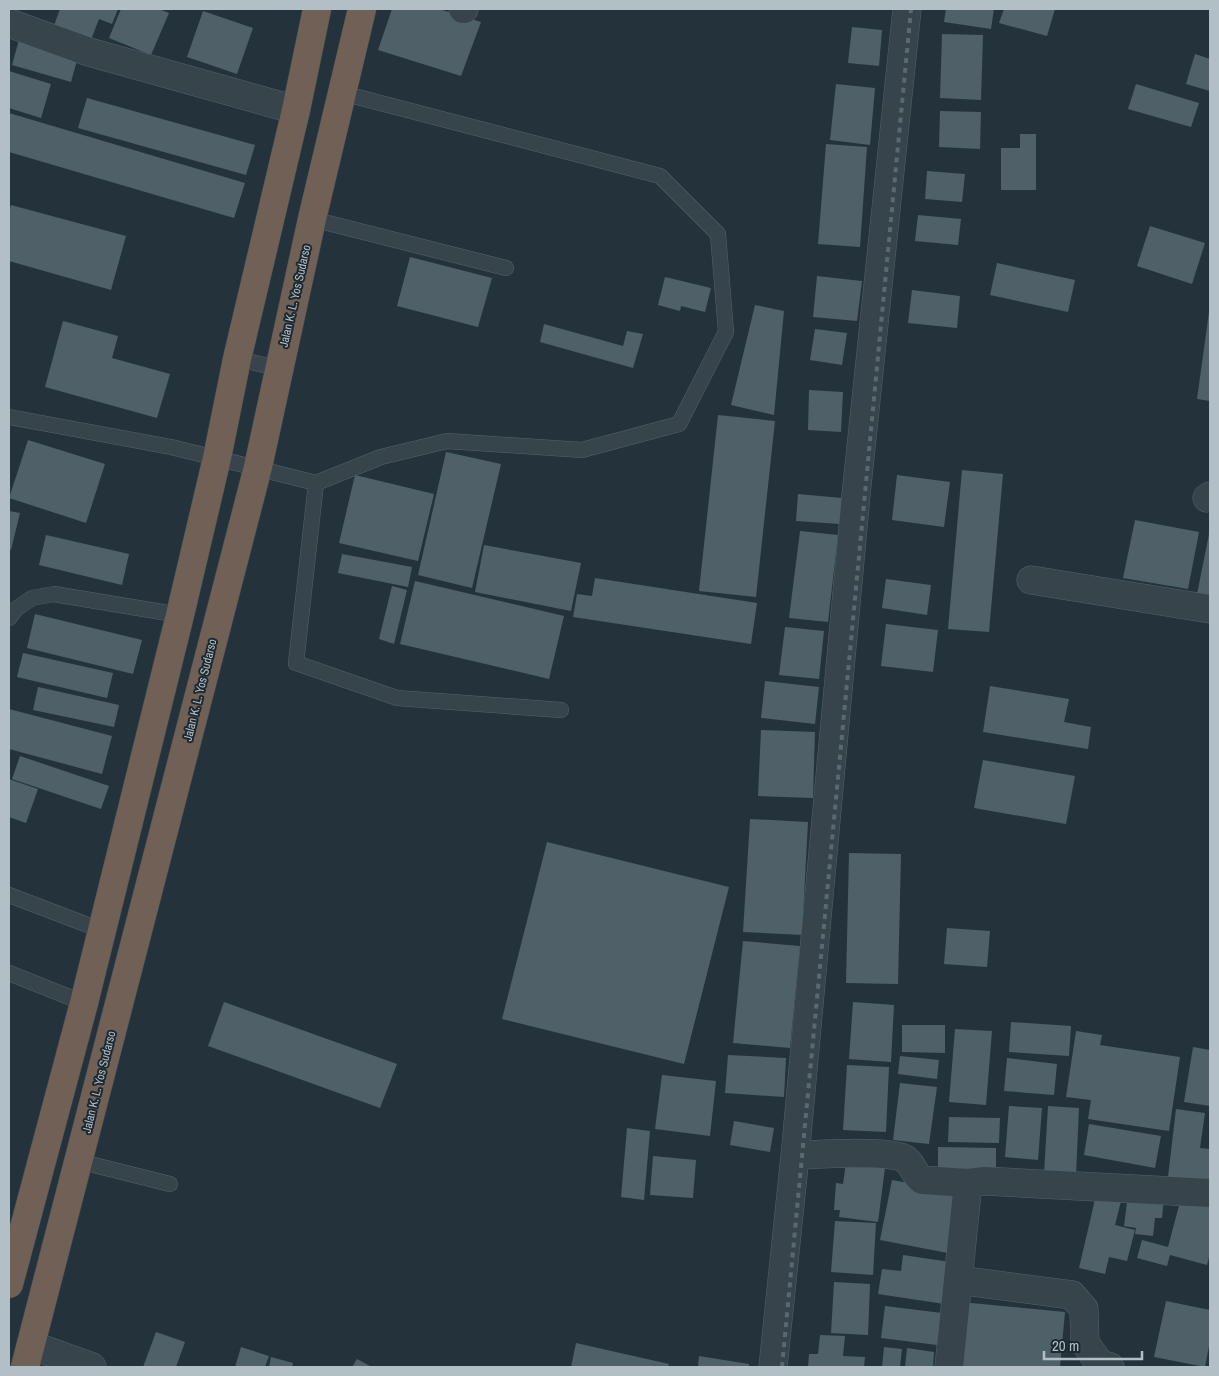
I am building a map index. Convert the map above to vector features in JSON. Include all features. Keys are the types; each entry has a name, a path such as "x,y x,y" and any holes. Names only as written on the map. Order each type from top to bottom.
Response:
{"highway":[{"path":"9,1284 84,1003 180,615 217,458 237,359 296,110 317,9"},
{"name":"Jalan K. L. Yos Sudarso","path":"28,1356 258,467 278,368 362,9"}],"street":[{"path":"773,1367 795,1156 856,495 907,9"},
{"path":"9,23 89,52 296,110"},
{"path":"1031,580 1210,608"},
{"path":"795,1156 834,1153 894,1156 904,1158 922,1180 968,1183 984,1181 1210,1193"},
{"path":"949,1367 968,1183"},
{"path":"958,1280 1072,1295 1084,1309 1085,1344 1100,1364 1110,1367"},
{"path":"28,1356 92,1367"}],"lane":[{"path":"9,417 171,447 258,467 316,483 381,457 447,441 582,450 679,424 726,332 718,234 660,176 342,94"},
{"path":"312,219 506,268"},
{"path":"237,359 278,368"},
{"path":"316,483 296,663 397,698 561,710"},
{"path":"9,618 16,609 32,598 54,594 180,615"},
{"path":"9,896 101,930"},
{"path":"9,973 84,1003"},
{"path":"78,1161 170,1184"}],"building":[{"path":"60,9 118,9 112,24 99,19 89,45 52,31"},
{"path":"121,9 159,9 169,13 151,55 109,38"},
{"path":"392,9 439,9 481,22 461,76 378,50"},
{"path":"946,9 994,9 991,29 944,22"},
{"path":"1004,9 1055,9 1047,36 999,23"},
{"path":"203,11 253,28 237,74 187,57"},
{"path":"852,27 882,30 879,66 848,63"},
{"path":"942,34 983,35 981,100 940,98"},
{"path":"20,36 79,53 71,82 12,65"},
{"path":"1195,54 1210,59 1210,91 1186,84"},
{"path":"9,71 51,84 41,118 9,108"},
{"path":"836,84 875,88 870,145 830,140"},
{"path":"1136,84 1199,103 1191,127 1128,109"},
{"path":"87,98 255,145 246,175 78,128"},
{"path":"940,111 981,112 980,149 939,147"},
{"path":"9,113 245,183 234,218 9,152"},
{"path":"1020,134 1036,134 1036,190 1001,190 1001,148 1020,148"},
{"path":"826,144 867,147 860,247 818,244"},
{"path":"927,171 965,174 962,202 925,199"},
{"path":"11,205 126,236 111,290 9,261 9,211"},
{"path":"918,215 961,219 958,245 915,241"},
{"path":"1150,226 1205,243 1192,284 1137,266"},
{"path":"410,257 492,278 478,327 397,306"},
{"path":"997,263 1075,280 1068,312 990,295"},
{"path":"817,276 862,281 857,321 813,317"},
{"path":"665,277 711,288 705,312 681,306 680,311 658,305"},
{"path":"912,290 960,296 957,328 908,323"},
{"path":"755,305 784,311 774,415 731,405"},
{"path":"1210,312 1210,401 1197,399"},
{"path":"63,321 118,336 112,358 170,374 157,418 45,387"},
{"path":"544,324 623,346 627,331 643,334 633,368 540,342"},
{"path":"815,329 847,333 842,365 810,360"},
{"path":"809,390 843,392 841,432 808,430"},
{"path":"718,415 775,421 756,597 699,591"},
{"path":"28,440 105,464 86,523 9,498"},
{"path":"446,452 501,464 472,588 418,575"},
{"path":"962,470 1003,474 989,632 948,629"},
{"path":"355,475 434,494 418,561 339,543"},
{"path":"897,475 950,482 944,527 892,520"},
{"path":"798,494 842,498 840,524 796,521"},
{"path":"9,511 20,513 11,550 9,549"},
{"path":"1135,520 1199,532 1188,589 1123,578"},
{"path":"800,531 838,535 828,622 789,618"},
{"path":"1210,534 1210,602 1196,599"},
{"path":"46,535 129,554 122,585 39,565"},
{"path":"484,545 581,563 571,611 475,592"},
{"path":"342,554 412,567 408,587 338,573"},
{"path":"595,578 757,603 751,644 573,617 577,594 592,596"},
{"path":"886,579 931,585 927,615 882,608"},
{"path":"415,581 564,616 549,679 400,644"},
{"path":"392,586 407,590 394,644 379,639"},
{"path":"35,614 142,640 133,674 27,648"},
{"path":"886,624 938,630 933,672 881,666"},
{"path":"785,627 824,631 819,679 779,675"},
{"path":"23,653 113,673 107,698 17,677"},
{"path":"765,681 819,687 815,724 761,718"},
{"path":"990,686 1069,699 1064,722 1091,727 1088,749 983,732"},
{"path":"38,687 119,705 114,727 33,710"},
{"path":"9,709 112,736 102,774 9,749"},
{"path":"761,730 815,732 813,798 758,796"},
{"path":"20,756 109,786 101,809 12,779"},
{"path":"983,760 1075,776 1066,824 974,808"},
{"path":"9,779 38,789 26,823 9,817"},
{"path":"750,819 808,822 802,935 743,932"},
{"path":"547,842 729,887 684,1064 502,1019"},
{"path":"849,853 901,854 898,984 846,983"},
{"path":"947,928 990,931 987,967 944,964"},
{"path":"743,941 800,946 790,1048 733,1043"},
{"path":"224,1002 397,1064 380,1108 208,1046"},
{"path":"853,1002 894,1005 891,1062 849,1059"},
{"path":"1011,1022 1071,1026 1069,1056 1009,1052"},
{"path":"902,1025 945,1025 945,1053 902,1052"},
{"path":"955,1029 992,1031 986,1105 949,1102"},
{"path":"1076,1031 1102,1035 1100,1045 1180,1057 1169,1131 1088,1119 1091,1100 1066,1097"},
{"path":"1193,1047 1210,1050 1210,1106 1184,1102"},
{"path":"728,1055 786,1058 784,1097 725,1093"},
{"path":"900,1056 939,1060 937,1079 898,1074"},
{"path":"1007,1058 1057,1064 1054,1095 1004,1091"},
{"path":"847,1065 889,1067 886,1132 843,1130"},
{"path":"662,1075 716,1081 710,1136 655,1129"},
{"path":"900,1083 937,1087 929,1144 893,1140"},
{"path":"1009,1106 1042,1108 1038,1160 1005,1157"},
{"path":"1048,1106 1079,1108 1076,1176 1044,1174"},
{"path":"1176,1109 1205,1113 1200,1148 1210,1149 1210,1183 1168,1177"},
{"path":"949,1117 1000,1118 999,1143 948,1142"},
{"path":"734,1121 774,1128 770,1152 730,1145"},
{"path":"1089,1124 1161,1136 1155,1168 1084,1155"},
{"path":"627,1128 650,1131 644,1200 621,1197"},
{"path":"938,1147 996,1148 996,1173 938,1173"},
{"path":"653,1156 696,1160 693,1198 650,1195"},
{"path":"846,1163 885,1168 878,1222 839,1217 840,1210 834,1210 836,1183 843,1184"},
{"path":"892,1180 965,1193 953,1254 880,1240"},
{"path":"1097,1191 1122,1197 1115,1225 1135,1230 1127,1261 1109,1257 1105,1274 1079,1268"},
{"path":"1128,1195 1164,1198 1162,1218 1155,1218 1153,1236 1135,1234 1136,1228 1124,1226"},
{"path":"1181,1198 1210,1206 1210,1254 1207,1265 1170,1255 1167,1266 1137,1258 1142,1240 1168,1247"},
{"path":"835,1221 876,1223 873,1275 831,1272"},
{"path":"903,1255 957,1263 951,1305 878,1294 882,1269 901,1271"},
{"path":"834,1282 870,1284 868,1335 831,1333"},
{"path":"1166,1301 1210,1310 1210,1341 1205,1367 1154,1357"},
{"path":"961,1302 1065,1312 1060,1367 956,1367"},
{"path":"885,1306 950,1314 945,1346 881,1338"},
{"path":"156,1332 185,1342 176,1367 143,1367"},
{"path":"820,1335 845,1336 843,1356 865,1357 864,1367 808,1367 809,1354 818,1354"},
{"path":"576,1343 669,1364 668,1367 571,1367"},
{"path":"241,1347 269,1356 265,1367 235,1367"},
{"path":"884,1347 902,1349 900,1367 882,1367"},
{"path":"907,1348 934,1352 933,1367 905,1367"},
{"path":"699,1356 749,1364 749,1367 698,1367"},
{"path":"271,1357 293,1363 292,1367 269,1367"},
{"path":"357,1359 372,1367 352,1367"}],"railway":[{"path":"782,1367 911,9"}]}
